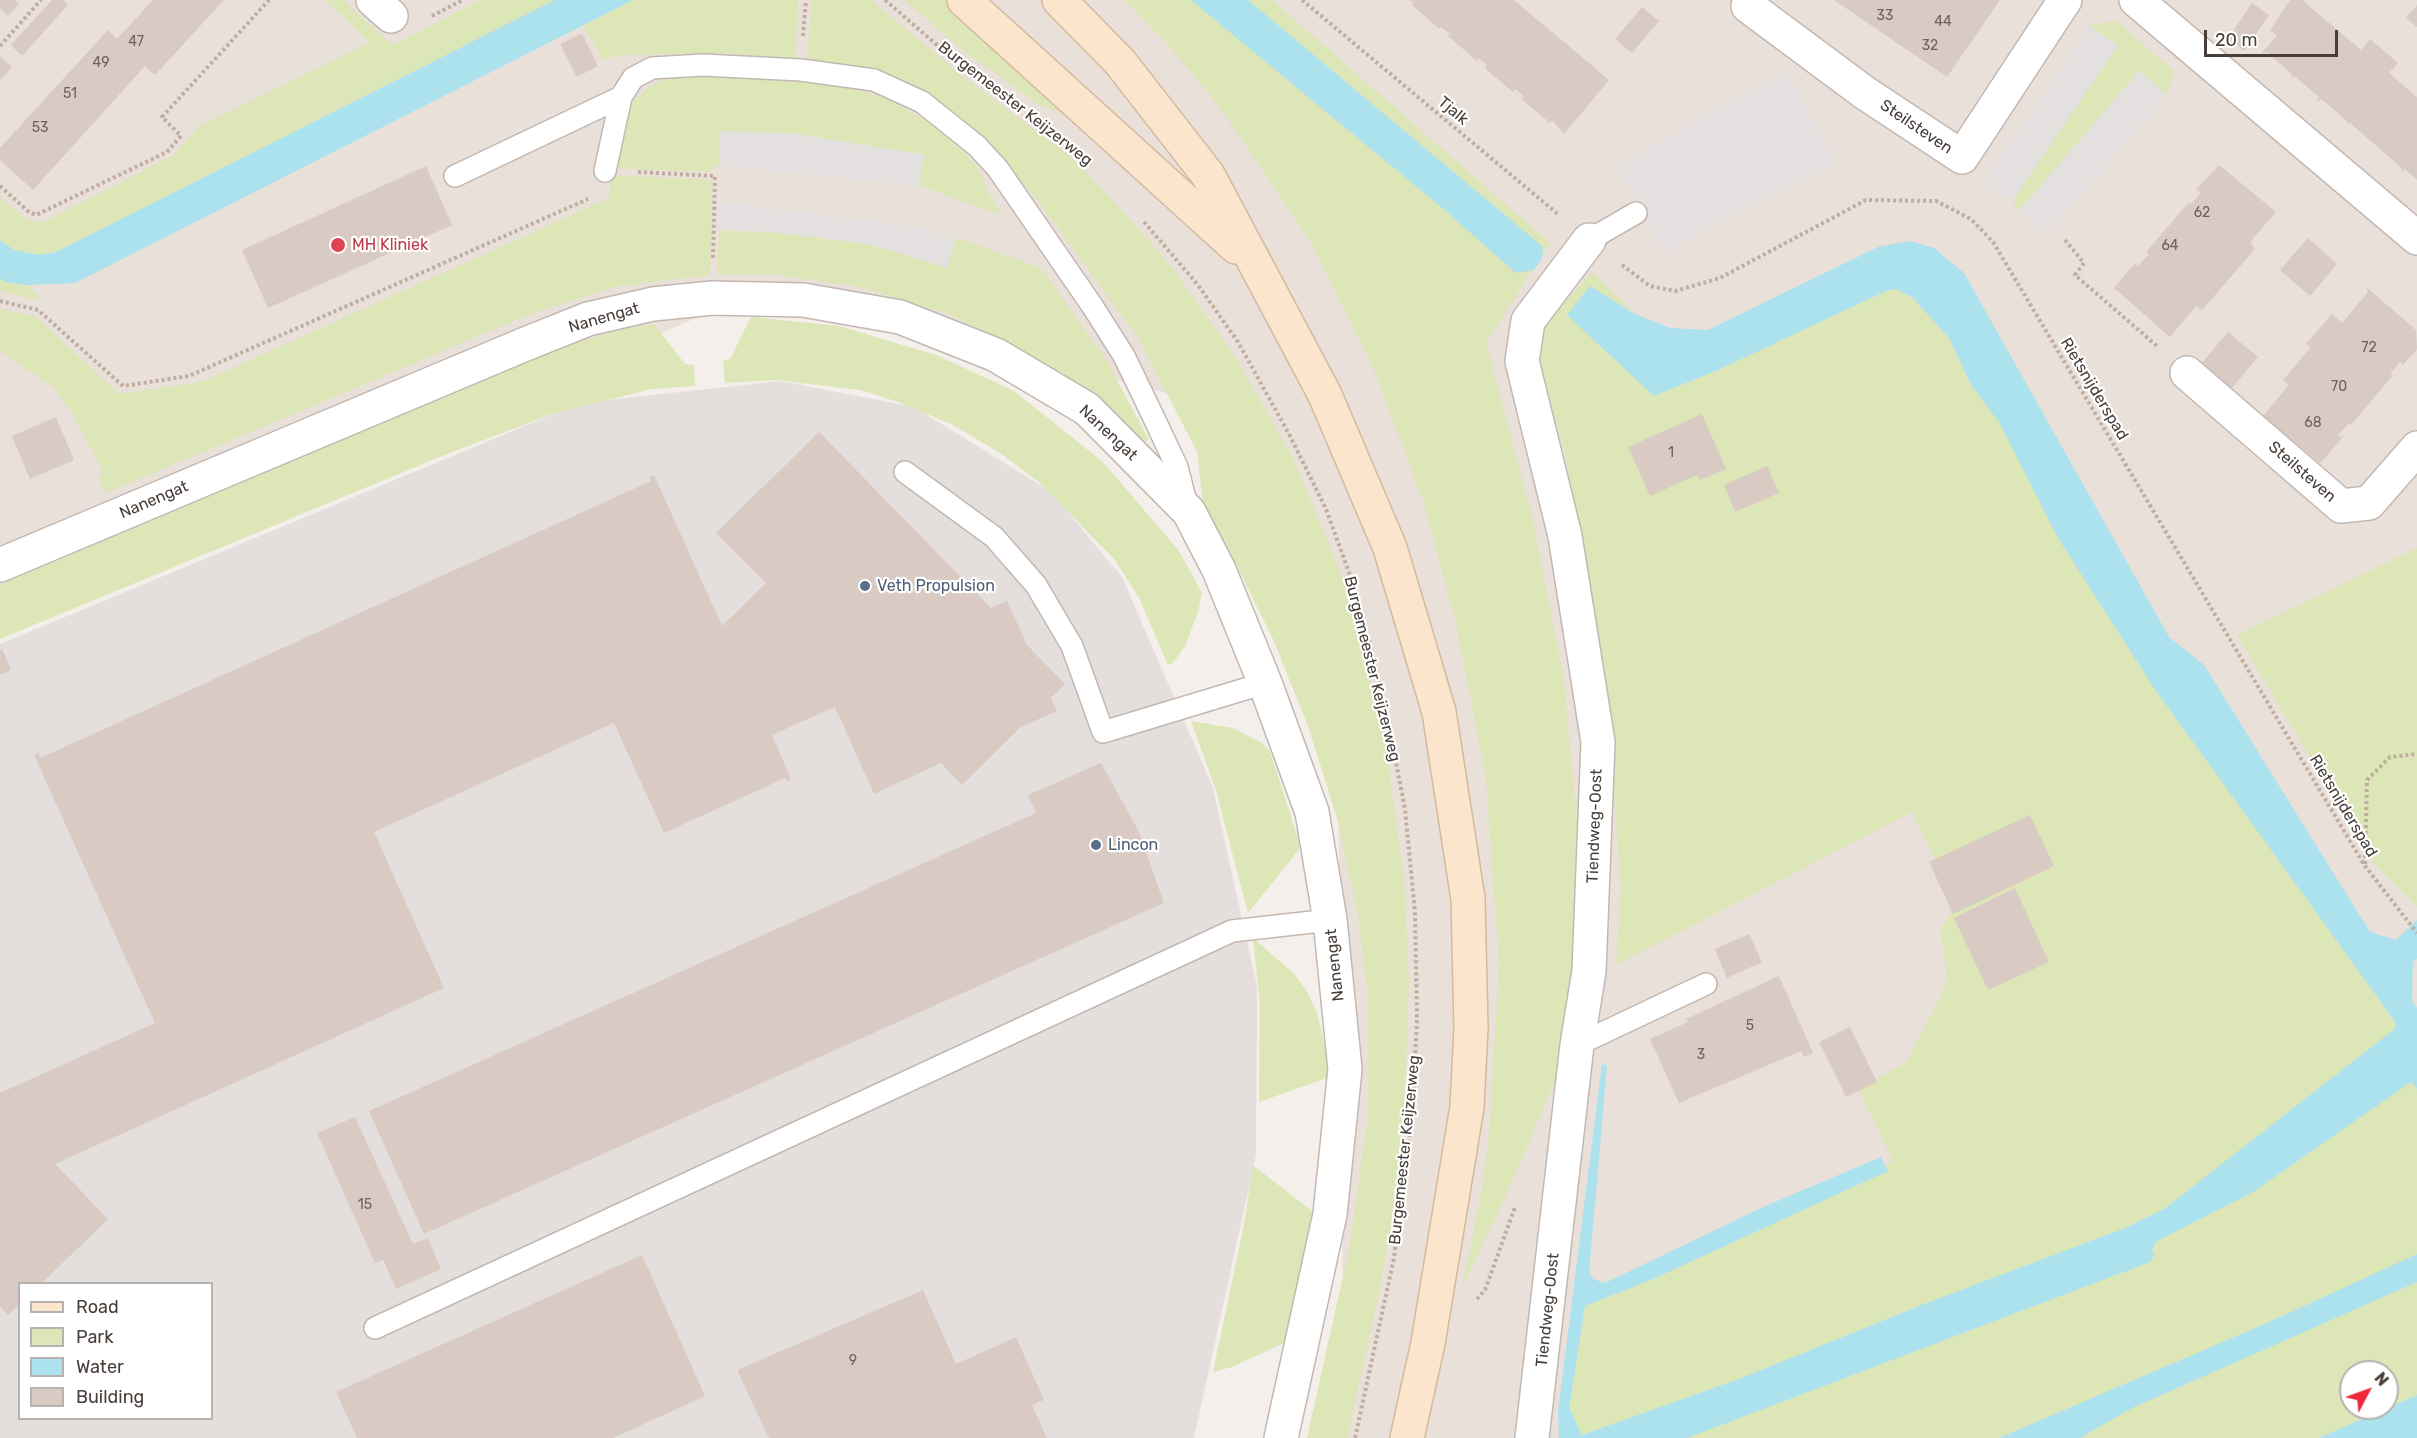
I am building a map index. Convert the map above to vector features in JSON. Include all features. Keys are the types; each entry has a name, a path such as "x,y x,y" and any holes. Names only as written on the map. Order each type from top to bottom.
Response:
{"street":[{"path":"964,0 1252,263"},
{"path":"1059,0 1120,62 1208,175 1252,263 1325,395 1390,548 1439,712 1468,899 1471,1028 1467,1107 1428,1343 1407,1438"},
{"name":"Steilsteven","path":"1745,2 1865,93 1962,157 2066,0"},
{"path":"2136,0 2417,238"},
{"name":"Tiendweg-Oost","path":"1532,1438 1577,1045 1589,970 1598,742 1565,536 1521,361 1528,321 1589,240"},
{"name":"Nanengat","path":"0,565 588,320 653,304 712,298 802,300 900,317 996,355 1087,410 1189,512 1218,570 1265,682 1312,812 1330,920 1345,1069 1330,1214 1281,1438"},
{"name":"Steilsteven","path":"2187,373 2341,506 2368,503 2417,448"}],"lane":[{"name":"Nanengat","path":"605,171 621,97 633,78 652,68 703,65 801,70 874,80 922,102 977,147 998,169 1125,356 1177,467 1189,512"},
{"path":"455,176 621,97"},
{"path":"1589,240 1636,213"},
{"path":"905,472 993,537 1036,585 1072,646 1103,732 1265,682"},
{"path":"375,1328 1232,931 1330,920"},
{"path":"1577,1045 1706,984"}],"path":[{"path":"0,46 41,0"},
{"path":"0,186 29,213 36,215 166,152 180,136 162,117 269,0"},
{"name":"Burgemeester Keijzerweg","path":"885,0 938,45 1013,102"},
{"name":"Tjalk","path":"1302,0 1589,240"},
{"path":"0,301 38,310 123,386 189,376 602,193 605,171 715,176 713,252"},
{"name":"Rietsnijderspad","path":"1589,240 1650,286 1675,291 1720,278 1866,200 1936,201 1971,219 1993,242 2365,866 2417,933"},
{"name":"Burgemeester Keijzerweg","path":"1141,218 1198,285 1238,342 1289,434 1326,509 1359,600 1386,710 1405,809 1415,912 1417,1020 1412,1120 1394,1258 1355,1438"},
{"path":"2066,240 2084,263 2075,274 2187,373"},
{"path":"2365,866 2367,780 2390,757 2417,754"},
{"path":"1473,1304 1485,1290 1516,1206"}],"shaded area":[{"path":"0,0 2417,0 2417,1438 1317,1438 1343,1327 1338,755 1175,395 757,292 458,420 0,609"},
{"path":"2089,25 2118,45 2013,200 1983,181"},
{"path":"2139,71 2167,95 2046,236 2018,212"},
{"path":"1788,72 1836,163 1664,254 1616,164"},
{"path":"720,131 796,134 925,155 918,185 720,166"},
{"path":"719,202 904,225 957,238 947,268 869,244 771,232 719,230"},
{"path":"780,381 914,407 1050,491 1122,577 1213,788 1257,987 1256,1155 1194,1438 0,1438 0,644 580,403"}],"green space":[{"path":"325,0 343,0 392,45 481,0 555,0 56,252 39,255 14,250 0,240 0,197 28,221 46,221 174,155 198,127 370,42"},
{"path":"633,0 798,0 795,59 722,53 625,55 602,59 584,25"},
{"path":"812,0 871,0 966,79 1070,156 1142,232 1175,272 1236,358 1293,458 1339,569 1357,625 1386,749 1404,878 1409,983 1404,1112 1396,1196 1379,1293 1347,1438 1307,1438 1350,1245 1368,1117 1368,995 1357,909 1337,818 1308,726 1273,639 1228,548 1204,510 1197,452 1139,339 1036,198 985,142 875,72 807,60"},
{"path":"904,0 945,0 1080,120 1041,106 969,55"},
{"path":"1124,0 1191,0 1441,207 1516,273 1532,270 1486,343 1532,517 1564,681 1583,889 1568,1050 1507,1193 1462,1287 1480,1201 1490,1125 1499,963 1486,779 1456,623 1424,503 1374,370 1311,242 1218,105 1169,46"},
{"path":"1248,0 1272,0 1550,243 1543,254 1543,247"},
{"path":"2116,21 2174,71 2167,95 2139,71 2018,212 2013,200 2117,45 2089,25"},
{"path":"687,75 788,79 849,88 886,98 940,129 977,166 987,191 1003,216 918,185 925,155 796,134 721,131 720,166 712,167 712,172 611,168 619,136 631,104 646,89 659,81"},
{"path":"612,175 712,180 710,275 615,287 533,313 106,493 98,476 104,473 73,415 54,387 0,351 0,309 35,316 119,394 202,382 609,198"},
{"path":"719,230 771,232 869,244 947,267 957,238 1041,268 1108,363 1149,440 1143,442 1064,374 949,314 860,287 770,274 717,275"},
{"path":"1592,272 1635,314 1590,286 1618,360 1654,396 1718,370 1886,291 1896,289 1912,297 1949,338 1971,385 1999,422 2058,538 2154,688 2394,1020 2396,1028 2164,1209 2125,1228 1924,1304 1739,1379 1582,1436 1569,1409 1585,1306 1653,1279 1888,1171 1885,1165 1893,1161 1858,1089 1907,1062 1948,982 1940,929 1958,905 1912,812 1616,965 1621,889 1608,711 1597,628 1564,447 1540,368 1544,326"},
{"path":"0,278 5,282 28,285 43,301 0,291"},
{"path":"751,317 839,326 936,355 1014,391 1103,462 1179,551 1202,593 1198,612 1185,646 1173,663 1168,665 1139,598 1115,560 1040,483 1000,453 953,425 901,403 861,390 775,380 725,383 723,360 730,359"},
{"path":"654,324 685,364 694,365 695,386 652,389 555,413 442,456 0,639 0,585 556,350 611,332"},
{"path":"2417,548 2417,907 2373,862 2237,635"},
{"path":"1191,721 1233,728 1262,743 1270,751 1300,845 1297,852 1248,913 1216,790"},
{"path":"1253,938 1292,972 1305,988 1317,1012 1328,1059 1327,1078 1259,1102 1260,1003"},
{"path":"2411,1081 2417,1089 2417,1254 2267,1323 1999,1438 1687,1438 2150,1262 2157,1241 2253,1192"},
{"path":"1253,1165 1313,1212 1286,1342 1232,1367 1213,1372 1244,1225"},
{"path":"2417,1282 2417,1395 2399,1403 2399,1360 2339,1360 2339,1420 2360,1420 2319,1438 2080,1438 2132,1408"}],"water":[{"path":"555,0 633,0 75,283 28,285 5,282 0,278 0,240 14,250 39,255 56,252"},
{"path":"1191,0 1248,0 1543,247 1542,259 1533,270 1516,273 1441,207"},
{"path":"1910,241 1934,248 1964,273 2169,637 2204,665 2370,932 2396,940 2417,920 2417,959 2413,961 2412,1001 2417,1008 2417,1089 2411,1082 2253,1192 2157,1241 2152,1249 2154,1255 2150,1262 1687,1438 1559,1438 1558,1412 1602,1064 1607,1066 1589,1272 1593,1279 1605,1283 1761,1208 1881,1157 1888,1171 1653,1279 1585,1306 1569,1408 1582,1435 1739,1379 1924,1304 2125,1228 2164,1209 2396,1028 2394,1020 2154,688 2058,538 1999,422 1971,385 1949,338 1912,297 1896,289 1886,291 1718,370 1654,396 1567,315 1590,286 1635,314 1670,328 1708,330 1878,247"},
{"path":"2417,1254 2417,1282 2132,1408 2080,1438 1999,1438 2267,1323"},
{"path":"2417,1395 2417,1438 2319,1438 2360,1420 2399,1420 2399,1403"}],"building":[{"path":"0,0 14,0 19,4 8,16 0,8"},
{"path":"52,0 63,0 68,5 22,56 11,45"},
{"path":"153,0 224,0 155,75 145,66 33,190 0,160 0,148 108,30 117,39"},
{"path":"1410,0 1514,0 1609,80 1564,134 1552,120 1550,123 1525,102 1522,99 1524,96 1515,89 1513,92 1488,71 1485,67 1487,65 1478,58 1477,61 1441,27 1439,29 1412,5"},
{"path":"1834,0 2000,0 1947,77"},
{"path":"2290,0 2302,0 2361,50 2370,39 2398,63 2389,73 2417,97 2417,180 2405,169 2402,172 2402,168 2349,122 2347,125 2347,121 2321,99 2315,103 2319,97 2294,76 2291,78 2292,74 2266,52 2264,55 2262,53 2277,35 2270,30"},
{"path":"2252,3 2269,15 2244,51 2228,38"},
{"path":"2417,5 2417,27 2406,18"},
{"path":"1642,7 1659,21 1632,53 1615,39"},
{"path":"582,33 598,66 577,77 560,44"},
{"path":"0,56 12,67 0,80"},
{"path":"2219,165 2276,212 2250,242 2255,249 2202,310 2196,306 2170,337 2114,288 2135,263 2138,266 2149,254 2146,252 2189,202 2190,205 2201,193 2196,190"},
{"path":"426,166 452,225 268,308 242,250"},
{"path":"2308,238 2337,264 2310,296 2280,270"},
{"path":"2366,287 2416,330 2417,349 2403,365 2400,362 2390,374 2393,375 2351,425 2349,423 2338,435 2340,437 2345,435 2320,463 2263,416 2289,385 2283,380 2311,347 2306,344 2332,314 2342,323 2368,292"},
{"path":"2228,332 2258,357 2231,389 2198,361 2202,363"},
{"path":"1702,414 1726,469 1700,480 1697,475 1650,496 1628,447"},
{"path":"56,417 74,460 30,479 12,436"},
{"path":"819,432 991,608 1007,601 1027,645 1065,684 1051,698 1057,711 1021,727 962,785 941,763 874,794 835,707 772,735 791,779 788,782 785,778 664,833 614,723 374,832 444,988 55,1164 108,1219 43,1282 18,1282 18,1306 8,1315 0,1306 0,1093 155,1023 34,755 39,753 40,758 651,481 649,477 654,475 722,626 766,583 716,533"},
{"path":"1767,466 1779,493 1735,512 1724,485"},
{"path":"2,649 11,670 0,675 0,650"},
{"path":"1101,763 1139,832 1164,903 424,1234 369,1111 1036,813 1028,795"},
{"path":"2030,815 2054,866 1953,914 1929,862"},
{"path":"2015,888 2049,962 1988,990 1954,918"},
{"path":"1749,934 1762,962 1727,978 1715,949"},
{"path":"1779,976 1813,1053 1804,1057 1801,1051 1679,1103 1650,1039 1688,1022 1686,1019"},
{"path":"1850,1027 1877,1082 1846,1097 1819,1042"},
{"path":"355,1117 413,1244 428,1238 441,1269 396,1289 383,1260 375,1263 317,1133"},
{"path":"642,1255 705,1396 613,1438 357,1438 336,1392"},
{"path":"923,1290 956,1364 1016,1337 1044,1400 1032,1405 1047,1438 769,1438 737,1370"}],"place":[{"name":"MH Kliniek","path":"338,245"},
{"name":"Veth Propulsion","path":"865,586"},
{"name":"Lincon","path":"1096,845"}]}
